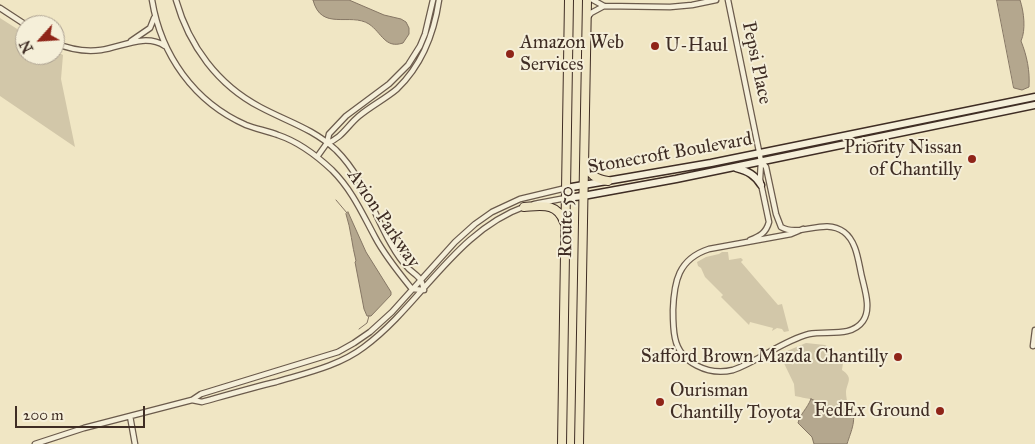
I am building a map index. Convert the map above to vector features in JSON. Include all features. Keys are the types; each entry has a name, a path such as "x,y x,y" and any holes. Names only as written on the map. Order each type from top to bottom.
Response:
{"highway":[{"name":"Route 50","path":"562,444 569,0"},
{"name":"Route 50","path":"579,444 587,0"},
{"path":"584,160 591,175 608,182"},
{"path":"524,207 553,208 559,211 565,224"}],"main road":[{"name":"Stonecroft Boulevard","path":"566,188 608,182 1035,98"},
{"name":"Stonecroft Boulevard","path":"566,198 732,167 1035,105"},
{"path":"732,167 750,172 761,185"}],"street":[{"name":"Avion Parkway","path":"152,0 154,16 165,46 184,77 213,106 247,125 288,139 309,150 317,157 347,187 388,258 412,289 424,290 420,279 394,251 355,173 327,143 307,128 250,101 224,81 211,68 196,47 184,25 176,0"},
{"path":"317,157 327,143 329,134 346,116 389,84 408,65 420,46 428,25 433,0"},
{"path":"327,143 335,141 352,122 396,89 410,74 425,51 435,21 439,0"},
{"path":"593,0 604,6"},
{"path":"586,18 604,6 681,6 716,0"},
{"name":"Pepsi Place","path":"728,0 761,161"},
{"path":"0,8 15,18"},
{"path":"128,43 150,28 154,16"},
{"path":"65,45 76,49 94,50 155,40 165,46"},
{"path":"761,161 766,167 779,224 784,229 803,229 820,225 834,226 844,232 851,240 855,248 866,300 866,314 861,323 849,332 818,333 796,339 733,370 725,372 710,371 694,364 677,345 673,320 675,284 681,269 699,252 749,240 762,234 767,228 769,222 760,179 761,161"},
{"name":"Stonecroft Boulevard","path":"35,444 192,400 200,394 338,352 362,339 370,332 402,302 420,279 464,233 492,212 520,199 566,188"},
{"name":"Stonecroft Boulevard","path":"192,400 202,402 311,372 350,356 375,338 424,290 466,242 495,221 524,207 566,198"},
{"path":"749,240 755,241 791,234 803,229"},
{"path":"1033,346 1035,330"},
{"path":"130,416 136,444"}],"shaded area":[{"path":"313,0 349,0 384,15 401,19 406,22 409,34 403,43 392,44 369,24 361,21 337,20 322,16"},
{"path":"997,0 1020,0 1024,26 1021,41 1028,64 1029,81 1029,87 1022,90 1014,88"},
{"path":"0,18 15,28 15,65 62,65 61,79 75,147 0,96"},
{"path":"348,212 366,252 391,292 391,295 371,316 367,316 364,309 346,214"},
{"path":"722,252 728,252 729,260 741,258 743,260 741,262 778,305 782,304 789,331 784,332 782,329 777,328 772,331 773,328 750,322 749,325 721,297 723,295 705,277 697,262"},
{"path":"806,343 825,345 834,350 843,363 842,370 848,375 849,380 846,392 848,405 843,414 837,413 824,403 795,396 794,384 781,357 787,351"},
{"path":"811,399 833,408 840,414 843,414 846,406 850,405 854,420 847,444 814,444 812,437 798,423"}],"waterway":[{"path":"336,200 347,213"},
{"path":"359,329 367,323 369,316"}],"place":[{"name":"U-Haul","path":"655,46"},
{"name":"Amazon Web Services","path":"510,54"},
{"name":"Priority Nissan of Chantilly","path":"972,159"},
{"name":"Safford Brown Mazda Chantilly","path":"898,357"},
{"name":"Ourisman Chantilly Toyota","path":"660,402"},
{"name":"FedEx Ground","path":"940,411"}]}
